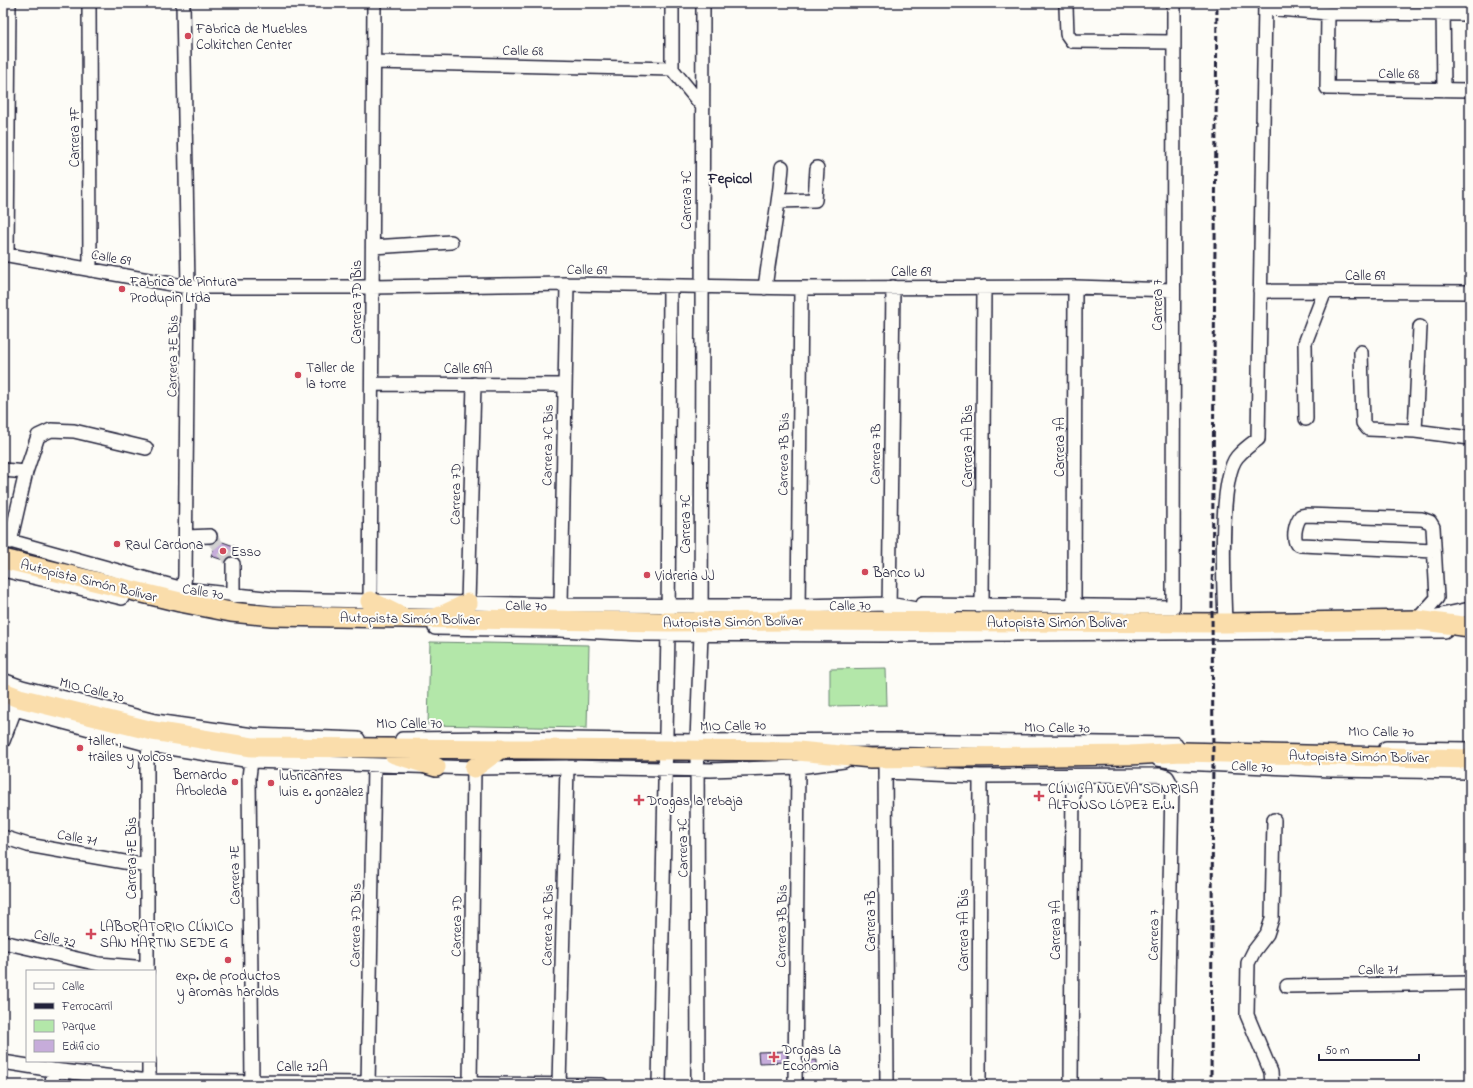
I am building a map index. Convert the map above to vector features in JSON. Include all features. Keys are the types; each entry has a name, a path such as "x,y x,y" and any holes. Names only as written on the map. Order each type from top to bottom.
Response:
{"highway":[{"name":"Autopista Simón Bolívar","path":"5,547 180,602 231,612 272,616 435,619 700,620 798,613 889,612 981,613 1225,623 1417,620 1470,627"},
{"path":"370,601 403,618"},
{"path":"435,619 468,604"},
{"path":"3,692 153,731 252,746 375,757 436,767"},
{"name":"Autopista Simón Bolívar","path":"697,746 798,751 880,763 1213,752 1331,757 1470,759"},
{"path":"375,757 501,748 666,753 697,746"},
{"path":"474,768 501,748"}],"street":[{"path":"5,254 8,3"},
{"name":"Carrera 7F","path":"90,3 90,270"},
{"name":"Carrera 7E Bis","path":"183,3 188,287 186,537 185,576 183,589"},
{"name":"Carrera 7D Bis","path":"370,601 374,3"},
{"path":"672,3 672,69 703,107"},
{"name":"Carrera 7C","path":"698,1085 697,746 700,620 703,3"},
{"name":"Carrera 7","path":"1074,606 1173,607 1174,3"},
{"path":"1225,623 1224,502 1236,457 1258,439 1265,5 1328,13 1443,8 1470,14"},
{"path":"1066,8 1067,34 1072,40 1173,42"},
{"path":"1443,8 1444,90"},
{"name":"Calle 68","path":"1328,13 1327,88 1470,90"},
{"name":"Calle 68","path":"374,62 672,69"},
{"path":"765,288 775,218 779,201 782,167"},
{"path":"779,201 815,200 817,168"},
{"path":"373,247 451,242"},
{"name":"Calle 69","path":"5,254 188,287 372,287 567,284 765,288 1075,287 1173,290"},
{"name":"Carrera 7C Bis","path":"561,606 567,284"},
{"name":"Carrera 7C","path":"659,1085 668,620 670,286"},
{"name":"Carrera 7B","path":"889,612 893,287"},
{"name":"Carrera 7A Bis","path":"981,613 984,287"},
{"name":"Carrera 7A","path":"1074,606 1075,287"},
{"name":"Carrera 7B Bis","path":"798,613 801,288"},
{"name":"Calle 69","path":"1260,291 1470,292"},
{"path":"1306,419 1305,342 1325,291"},
{"path":"1415,432 1420,327"},
{"path":"1361,352 1363,423 1368,429 1470,438"},
{"name":"Calle 69A","path":"372,384 564,384"},
{"name":"Carrera 7D","path":"468,604 474,384"},
{"path":"5,547 26,472 38,436 51,430 74,431 146,448"},
{"path":"3,470 26,472"},
{"path":"1417,620 1437,598 1433,527 1430,522 1422,519 1302,516 1298,520 1294,539 1296,543 1301,545 1434,551"},
{"path":"186,537 210,536"},
{"name":"Calle 70","path":"5,547 183,589 232,596 274,599 561,606 668,620"},
{"path":"232,596 233,564"},
{"path":"3,570 178,611 271,625 370,625 668,620"},
{"path":"981,613 1074,606"},
{"path":"1417,620 1470,609"},
{"path":"700,620 981,635 1017,633 1450,631 1470,635"},
{"name":"MIO Calle 70","path":"3,680 22,687 155,722 253,735 376,739 501,738 666,753"},
{"path":"3,741 9,708 150,745 251,761 375,757"},
{"name":"MIO Calle 70","path":"697,746 886,740 1470,749"},
{"name":"Carrera 7E Bis","path":"147,969 147,759 150,745"},
{"path":"436,767 474,768 567,766 666,753 697,770 880,763 980,776 1073,776"},
{"name":"Calle 70","path":"1130,755 1182,763 1213,765 1331,770 1470,772"},
{"name":"Carrera 7D Bis","path":"368,1084 375,757"},
{"name":"Carrera 7E","path":"251,761 249,777 253,1083"},
{"name":"Carrera 7B","path":"880,763 886,1085"},
{"name":"Carrera 7C Bis","path":"560,1084 567,766"},
{"name":"Carrera 7B Bis","path":"795,1085 798,767"},
{"name":"Carrera 7D","path":"470,1084 474,768"},
{"name":"Carrera 7","path":"1073,776 1160,775 1167,777 1172,786 1166,1085"},
{"name":"Carrera 7A Bis","path":"979,1085 980,776"},
{"name":"Carrera 7A","path":"1071,1085 1073,776"},
{"path":"1272,1085 1271,1072 1247,1015 1248,962 1254,951 1267,934 1272,919 1274,820"},
{"name":"Calle 71","path":"3,837 28,845 146,866"},
{"name":"Calle 72","path":"3,942 99,964 147,969"},
{"name":"Calle 71","path":"1287,986 1470,983"},
{"name":"Calle 72A","path":"3,1062 149,1083 602,1085"},
{"path":"149,1062 149,1083"},
{"path":"52,1085 53,1070"}],"green space":[{"path":"430,642 589,645 587,728 428,725"},
{"path":"886,668 887,705 830,706 830,669"}],"building":[{"name":"Esso","path":"217,540 234,546 231,557 226,561 211,556"},
{"name":"Drogas La Economia","path":"787,1051 787,1062 759,1063 758,1052"},
{"path":"817,1060 817,1071 803,1072 803,1061"}],"tunnel":[{"path":"210,536 233,564"}],"railway":[{"path":"1211,1085 1213,752 1212,608 1217,3"}],"place":[{"name":"Fabrica de Muebles Colkitchen Center","path":"188,36"},
{"name":"Fabrica de Pintura Produpin Ltda","path":"122,289"},
{"name":"Taller de la torre","path":"298,375"},
{"name":"Raul Cardona","path":"117,544"},
{"name":"Esso","path":"223,551"},
{"name":"Banco W","path":"865,572"},
{"name":"Vidreria JJ","path":"647,575"},
{"name":"taller , trailes y volcos","path":"80,748"},
{"name":"Bernardo Arboleda","path":"235,782"},
{"name":"lubricantes luis e. gonzalez","path":"271,783"},
{"name":"CLÍNICA NUEVA SONRISA ALFONSO LÓPEZ E.U.","path":"1039,796"},
{"name":"Drogas la rebaja","path":"639,800"},
{"name":"LABORATORIO CLÍNICO SAN MARTIN SEDE G","path":"91,934"},
{"name":"exp. de productos y aromas harolds","path":"228,960"},
{"name":"Drogas La Economia","path":"774,1057"}],"district":[{"name":"Fepicol","path":"730,178"}]}
